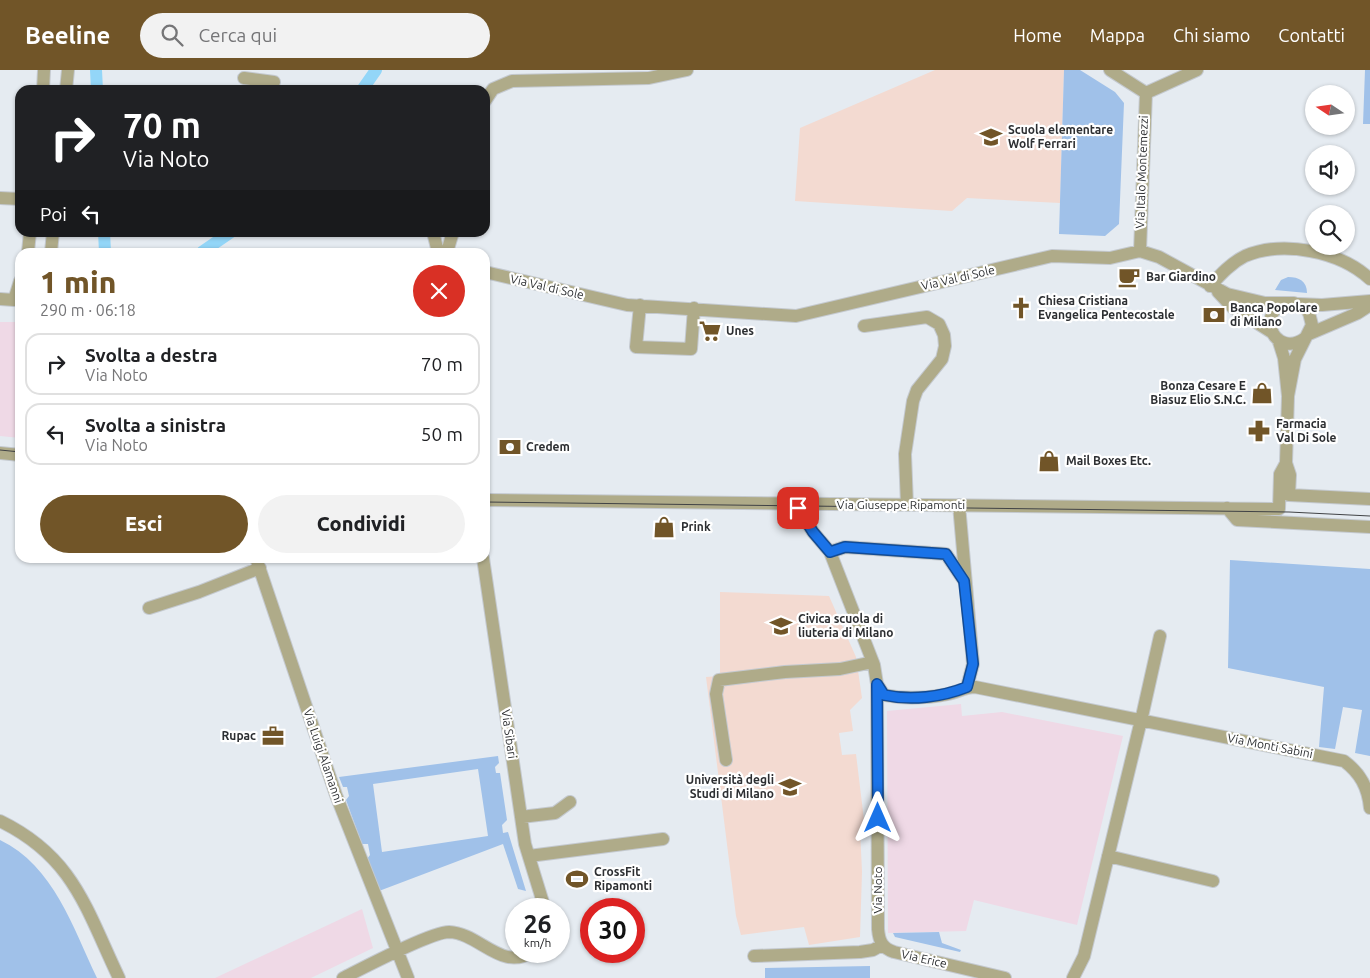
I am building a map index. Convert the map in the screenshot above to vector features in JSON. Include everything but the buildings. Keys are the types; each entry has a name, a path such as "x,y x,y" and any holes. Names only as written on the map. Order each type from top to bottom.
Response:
{"street":[{"path":"43,85 44,70"},
{"path":"66,85 68,70"},
{"path":"490,94 493,89 512,81 649,78 687,70"},
{"path":"1110,70 1146,93 1197,70"},
{"path":"244,78 274,81"},
{"name":"Via Italo Montemezzi","path":"1140,251 1146,93"},
{"path":"0,198 15,199"},
{"path":"1212,287 1226,269 1238,260 1253,253 1274,250 1307,251 1329,256 1354,267 1370,279"},
{"path":"1140,251 1159,257 1212,287 1251,300 1322,305 1370,301"},
{"name":"Via Val di Sole","path":"490,273 627,305 796,316 1052,256 1110,258 1140,251"},
{"path":"1212,287 1232,306 1275,336 1291,344 1358,313 1370,305"},
{"path":"0,299 14,300 15,297"},
{"path":"1270,522 1290,495 1290,475 1286,463 1288,396 1284,358 1275,336 1271,317 1276,308 1292,303 1305,308 1311,317 1312,325 1296,359 1288,396"},
{"path":"640,305 636,347 691,349 694,308"},
{"path":"864,326 927,317 940,324 944,336 945,346 942,359 918,390 913,401 906,448 907,505"},
{"path":"0,453 15,454"},
{"path":"1286,463 1280,474 1279,509 1289,523"},
{"path":"1290,495 1370,499"},
{"name":"Via Giuseppe Ripamonti","path":"490,500 1279,509"},
{"name":"Via Noto","path":"792,504 798,508 813,532 830,552 874,662 877,684 878,928 882,945"},
{"path":"877,684 884,695 898,698 949,694 967,687 973,664 964,581 959,505"},
{"path":"1227,508 1237,520 1370,527"},
{"path":"830,552 845,547 946,554 964,581"},
{"path":"149,608 199,592 258,563"},
{"name":"Via Luigi Alamanni","path":"258,563 336,795 396,953 408,978"},
{"name":"Via Sibari","path":"484,563 521,817 529,856 542,898"},
{"path":"1073,978 1082,962 1160,636"},
{"path":"726,760 716,694 719,680 784,672 840,669 874,662"},
{"name":"Via Monti Sabini","path":"967,687 1344,761 1364,781 1370,808"},
{"path":"521,817 555,813 570,802"},
{"path":"0,820 36,842 68,874 119,978"},
{"path":"529,856 663,839"},
{"path":"1108,856 1213,881"},
{"path":"343,978 439,933 449,932 464,935 505,956"},
{"path":"754,956 860,952 873,950 882,945"},
{"name":"Via Erice","path":"882,945 894,952 1005,978"}],"shaded area":[{"name":"Scuola elementare Wolf Ferrari","path":"935,70 1064,70 1060,203 967,198 952,211 795,201 800,128"},
{"path":"1064,70 1080,70 1115,92 1124,103 1119,224 1105,236 1059,234"},
{"path":"1365,70 1370,70 1370,124 1363,124"},
{"path":"1288,277 1302,280 1306,285 1307,293 1275,290 1281,280"},
{"path":"0,322 15,322 15,438 0,436"},
{"path":"1230,560 1370,569 1370,756 1355,753 1362,710 1343,707 1335,749 1319,747 1324,687 1228,668"},
{"name":"Università degli Studi di Milano","path":"720,592 829,596 856,657 862,698 850,710 853,731 839,733 842,755 856,754 865,828 860,829 862,872 860,937 809,945 804,927 741,935 736,916 706,677 720,676"},
{"path":"961,704 962,716 1002,712 1123,736 1077,925 974,900 966,931 888,933 887,711"},
{"path":"498,756 499,763 495,767 496,773 500,773 507,820 502,825 503,833 508,832 526,891 518,889 503,844 379,891 367,859 370,855 368,844 362,844 346,800 349,796 347,787 343,787 339,777","holes":["478,769 488,836 382,852 373,784"]},
{"path":"0,840 19,851 48,882 70,919 97,978 0,978"},
{"path":"362,909 373,948 311,978 215,978"},
{"path":"939,932 942,943 961,950 960,952 895,937 893,933"},
{"path":"870,966 870,978 765,978 765,968"}],"waterway":[{"path":"96,70 97,85"},
{"path":"366,85 376,70"},
{"path":"104,237 105,248"},
{"path":"208,248 224,237"}],"tram line":[{"path":"0,450 15,452"},
{"path":"490,502 1289,512 1370,516"}],"place":[{"name":"Scuola elementare Wolf Ferrari","path":"991,137"},
{"name":"Bar Giardino","path":"1129,277"},
{"name":"Chiesa Cristiana Evangelica Pentecostale","path":"1021,308"},
{"name":"Banca Popolare di Milano","path":"1214,315"},
{"name":"Unes","path":"710,331"},
{"name":"Bonza Cesare E Biasuz Elio S.N.C.","path":"1262,393"},
{"name":"Farmacia Val Di Sole","path":"1259,431"},
{"name":"Credem","path":"510,447"},
{"name":"Mail Boxes Etc.","path":"1049,461"},
{"name":"Prink","path":"664,527"},
{"name":"Civica scuola di liuteria di Milano","path":"781,626"},
{"name":"Rupac","path":"273,736"},
{"name":"Università degli Studi di Milano","path":"790,787"},
{"name":"CrossFit Ripamonti","path":"577,879"}],"route":[{"path":"798,508 813,532 830,552 845,547 928,551 946,554 964,581 973,664 967,687 949,694 898,698 884,695 877,684 878,818"}]}
